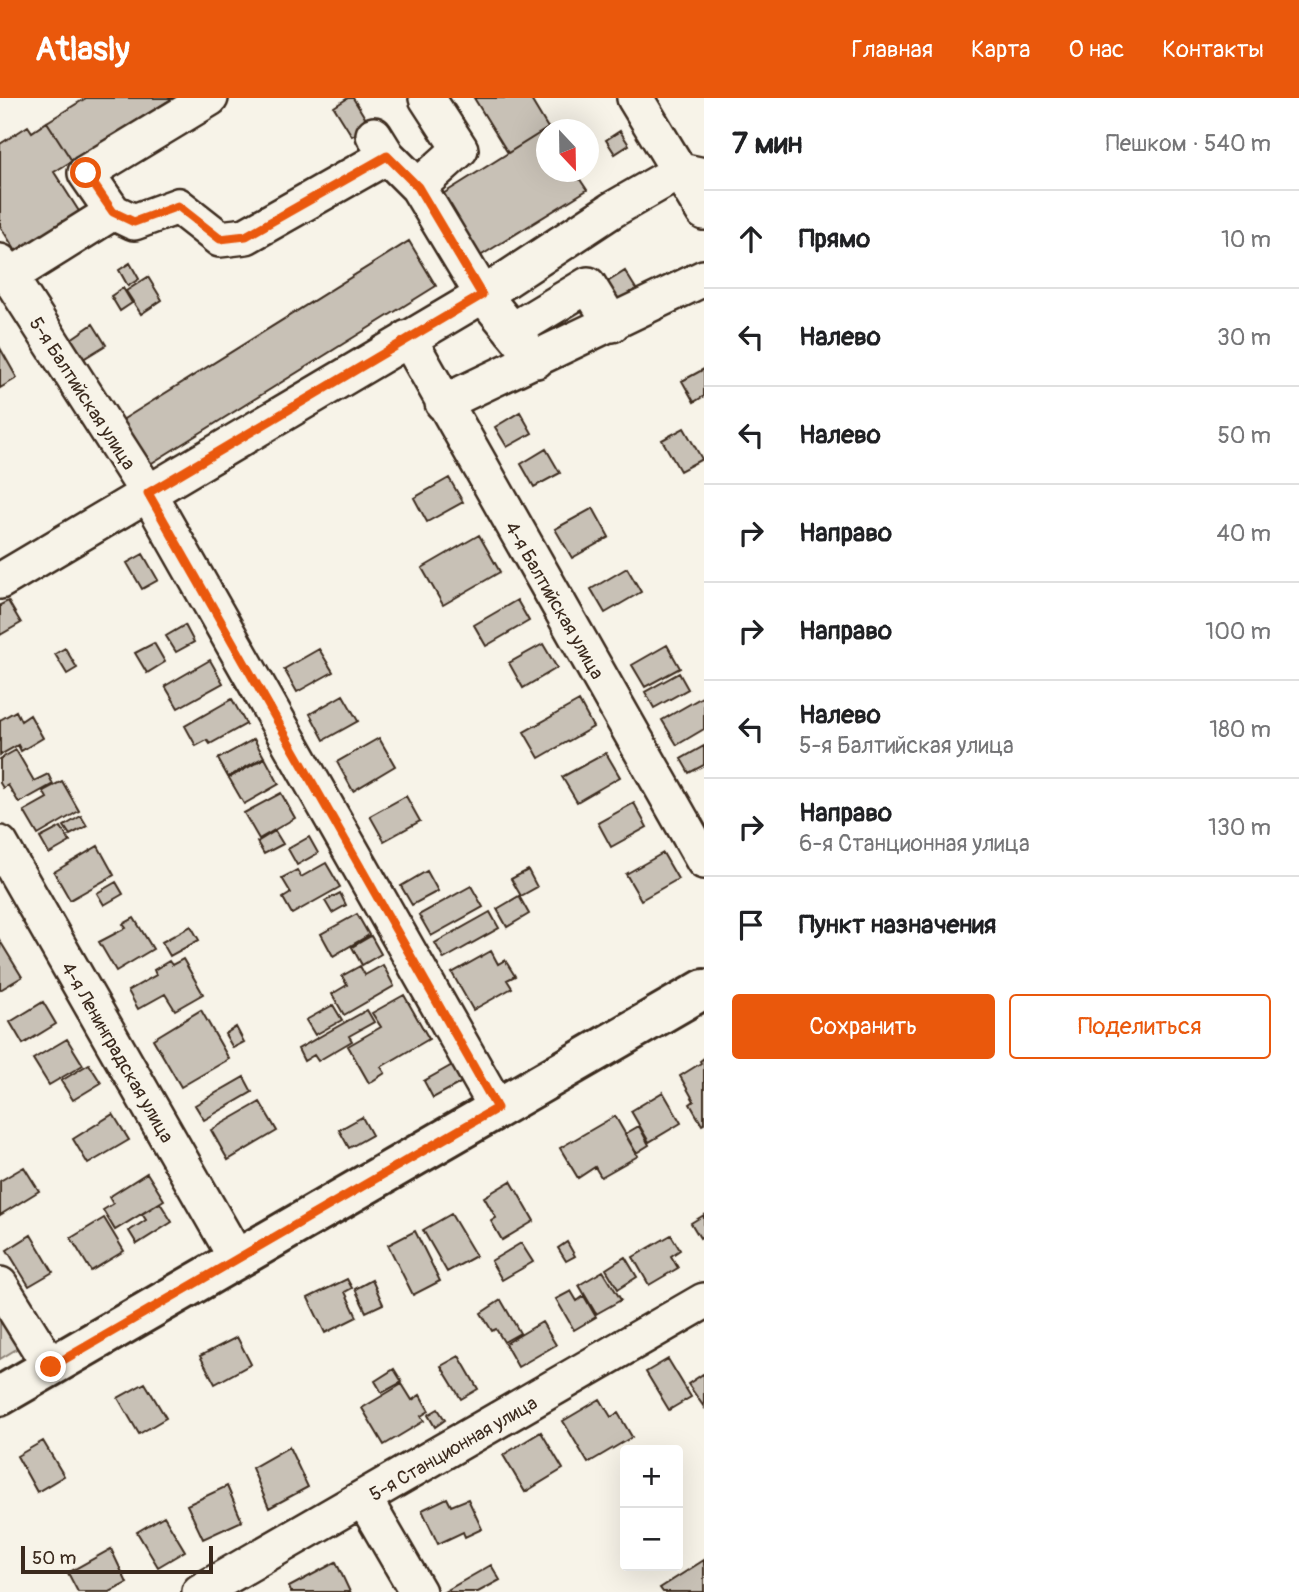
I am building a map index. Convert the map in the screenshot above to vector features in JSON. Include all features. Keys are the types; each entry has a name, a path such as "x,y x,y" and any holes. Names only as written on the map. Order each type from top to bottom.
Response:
{"main road":[{"path":"0,1396 704,989"}],"street":[{"path":"210,98 86,173 113,212 134,222 178,206 220,239 246,236 381,146 418,187 482,295 536,360"},
{"path":"418,187 460,149 427,98"},
{"path":"635,98 692,173 704,212"},
{"path":"0,581 482,295 612,210 692,173"},
{"path":"4,270 113,212"},
{"name":"5-я Балтийская улица","path":"4,270 148,493 497,1108"},
{"path":"443,403 704,278"},
{"path":"512,331 588,285 612,324"},
{"name":"4-я Балтийская улица","path":"408,338 704,862"},
{"name":"4-я Ленинградская улица","path":"0,844 237,1259"},
{"path":"0,1285 51,1367"},
{"name":"5-я Станционная улица","path":"200,1592 704,1301"},
{"path":"364,1499 418,1592"}],"shaded area":[{"path":"0,1297 28,1342 0,1359"}],"building":[{"path":"86,98 173,98 72,161 47,122"},
{"path":"348,98 353,98 370,126 352,136 334,107"},
{"path":"474,98 530,98 543,119 536,119 536,136 508,153"},
{"path":"47,122 72,161 54,172 82,216 19,256 0,226 0,144 28,126 32,132"},
{"path":"620,131 629,145 615,154 606,140"},
{"path":"536,136 536,182 582,182 587,190 477,258 438,197"},
{"path":"409,241 436,286 147,466 119,422"},
{"path":"130,263 139,279 128,286 119,270"},
{"path":"625,271 641,297 617,312 601,286"},
{"path":"148,277 162,300 141,314 126,291"},
{"path":"123,288 132,303 120,311 111,296"},
{"path":"93,324 106,345 83,359 71,339"},
{"path":"0,348 17,378 0,388"},
{"path":"704,369 704,396 694,402 682,381"},
{"path":"520,412 532,433 507,447 495,427"},
{"path":"684,428 702,459 680,471 662,440"},
{"path":"546,449 560,473 534,487 521,464"},
{"path":"449,478 463,502 427,522 414,498"},
{"path":"593,508 609,537 572,558 555,529"},
{"path":"479,535 500,572 443,605 422,568"},
{"path":"143,554 158,580 142,589 127,563"},
{"path":"627,568 641,592 605,613 591,589"},
{"path":"517,600 529,621 486,646 474,625"},
{"path":"8,601 21,623 0,635 0,605"},
{"path":"185,625 194,642 176,652 166,636"},
{"path":"154,643 165,662 147,673 135,653"},
{"path":"543,644 557,668 523,688 509,663"},
{"path":"667,645 680,668 645,687 632,665"},
{"path":"65,648 77,668 67,674 55,654"},
{"path":"319,649 333,672 297,692 284,669"},
{"path":"210,660 223,683 178,708 165,686"},
{"path":"679,673 688,689 654,708 645,692"},
{"path":"343,695 358,721 324,740 310,714"},
{"path":"704,696 704,729 677,745 662,720"},
{"path":"232,699 246,724 210,744 207,740 196,746 185,726"},
{"path":"579,701 593,727 539,758 524,732"},
{"path":"16,711 21,721 30,715 43,738 21,751 18,745 0,755 0,720"},
{"path":"379,738 395,766 353,791 337,762"},
{"path":"254,739 264,757 228,777 218,759"},
{"path":"704,746 704,765 689,773 681,759"},
{"path":"16,750 34,781 48,774 53,784 19,803 8,785 3,788 0,783 0,759"},
{"path":"606,753 620,777 577,802 562,777"},
{"path":"265,758 279,784 244,804 229,778"},
{"path":"62,781 79,811 38,835 24,811 47,798 43,791"},
{"path":"281,793 295,818 259,839 244,813"},
{"path":"406,796 420,821 384,841 370,816"},
{"path":"634,803 647,827 611,847 598,823"},
{"path":"81,816 87,826 70,835 64,826"},
{"path":"61,827 70,842 49,854 40,838"},
{"path":"275,831 283,844 264,854 257,842"},
{"path":"309,837 318,853 297,865 288,849"},
{"path":"98,846 114,875 70,900 54,872"},
{"path":"663,853 678,879 641,900 626,874"},
{"path":"326,863 340,887 292,914 283,898 291,893 282,878 297,870 301,877"},
{"path":"528,870 537,887 521,896 511,879"},
{"path":"427,871 438,891 412,905 401,886"},
{"path":"116,882 123,894 104,905 97,893"},
{"path":"471,886 483,907 431,936 419,915"},
{"path":"340,893 346,905 332,913 325,901"},
{"path":"519,896 529,914 507,927 497,909"},
{"path":"490,912 499,928 444,959 435,943"},
{"path":"357,914 369,935 333,956 321,934"},
{"path":"134,918 153,949 116,971 99,942 126,928 123,924"},
{"path":"191,926 199,940 170,956 162,942"},
{"path":"371,936 381,954 362,965 352,947"},
{"path":"0,941 22,977 0,990"},
{"path":"491,951 498,964 505,960 515,976 507,980 512,988 473,1010 452,973"},
{"path":"183,959 203,994 175,1010 165,994 138,1009 128,991 156,975 154,970 169,961 172,965"},
{"path":"383,965 394,986 344,1015 332,994 347,985 342,976 360,966 365,975"},
{"path":"404,995 429,1039 381,1067 385,1073 369,1083 348,1046 381,1027 372,1013"},
{"path":"43,1002 56,1024 23,1044 10,1022"},
{"path":"333,1005 342,1020 315,1035 306,1020"},
{"path":"201,1010 229,1059 181,1087 153,1039"},
{"path":"367,1010 374,1022 349,1036 352,1041 318,1061 314,1055 304,1061 298,1049"},
{"path":"236,1027 244,1042 233,1048 225,1034"},
{"path":"67,1039 83,1065 49,1085 33,1059"},
{"path":"704,1058 702,1125 690,1104 694,1101 680,1076 701,1063"},
{"path":"89,1064 101,1083 73,1100 61,1081"},
{"path":"454,1064 464,1081 433,1098 424,1081"},
{"path":"244,1077 252,1092 204,1120 195,1105"},
{"path":"663,1092 681,1123 649,1142 631,1111"},
{"path":"260,1102 277,1131 228,1160 211,1130"},
{"path":"113,1114 129,1140 88,1164 73,1139"},
{"path":"615,1116 638,1156 601,1177 595,1167 578,1178 560,1148"},
{"path":"362,1117 372,1135 349,1148 339,1130"},
{"path":"639,1126 649,1145 636,1153 625,1134"},
{"path":"24,1167 39,1191 0,1215 0,1181"},
{"path":"147,1173 164,1200 115,1230 103,1210 113,1204 109,1197"},
{"path":"511,1181 534,1221 502,1240 491,1221 496,1218 484,1197"},
{"path":"160,1203 172,1222 137,1244 129,1231 146,1220 142,1214"},
{"path":"451,1214 476,1256 447,1272 423,1230"},
{"path":"704,1215 704,1235 700,1238 691,1223"},
{"path":"104,1218 124,1251 91,1271 71,1238"},
{"path":"415,1231 440,1281 413,1295 388,1245"},
{"path":"31,1235 53,1272 29,1286 7,1250"},
{"path":"671,1235 680,1250 671,1256 678,1268 649,1285 633,1257"},
{"path":"567,1242 575,1256 566,1261 558,1248"},
{"path":"521,1243 533,1262 502,1280 491,1261"},
{"path":"625,1257 637,1277 618,1289 606,1269"},
{"path":"603,1271 621,1300 596,1314 579,1285"},
{"path":"347,1279 352,1288 345,1292 357,1317 325,1333 308,1298"},
{"path":"372,1280 383,1304 366,1312 355,1289"},
{"path":"571,1291 577,1301 584,1296 596,1317 574,1330 556,1299"},
{"path":"501,1300 520,1333 504,1342 496,1329 492,1331 481,1313"},
{"path":"542,1322 556,1345 518,1367 505,1344"},
{"path":"237,1337 251,1364 215,1384 200,1356"},
{"path":"459,1356 478,1389 461,1399 441,1366"},
{"path":"668,1359 691,1397 669,1410 646,1372"},
{"path":"394,1369 402,1382 382,1393 375,1381"},
{"path":"703,1374 704,1376 704,1407 688,1384"},
{"path":"145,1383 166,1418 139,1434 118,1398"},
{"path":"402,1384 412,1400 420,1395 429,1411 421,1416 424,1421 384,1445 362,1408"},
{"path":"600,1399 611,1417 618,1413 632,1437 588,1463 563,1421"},
{"path":"438,1409 445,1420 435,1427 428,1415"},
{"path":"541,1432 563,1469 525,1492 503,1455"},
{"path":"43,1441 64,1476 37,1492 17,1456"},
{"path":"289,1447 308,1487 269,1508 252,1468"},
{"path":"227,1486 242,1521 203,1539 187,1505"},
{"path":"447,1498 451,1506 468,1499 482,1529 465,1537 463,1532 438,1544 422,1510"},
{"path":"164,1516 185,1551 158,1567 137,1532"},
{"path":"111,1549 127,1583 110,1592 78,1592 68,1573"},
{"path":"704,1560 704,1592 663,1592 660,1588"},
{"path":"336,1562 350,1592 291,1592 289,1587"},
{"path":"491,1565 500,1580 478,1592 444,1592"}],"route":[{"path":"51,1367 497,1108 148,493 482,295 418,187 387,156 246,236 220,239 178,206 134,222 113,212 86,173"}]}
